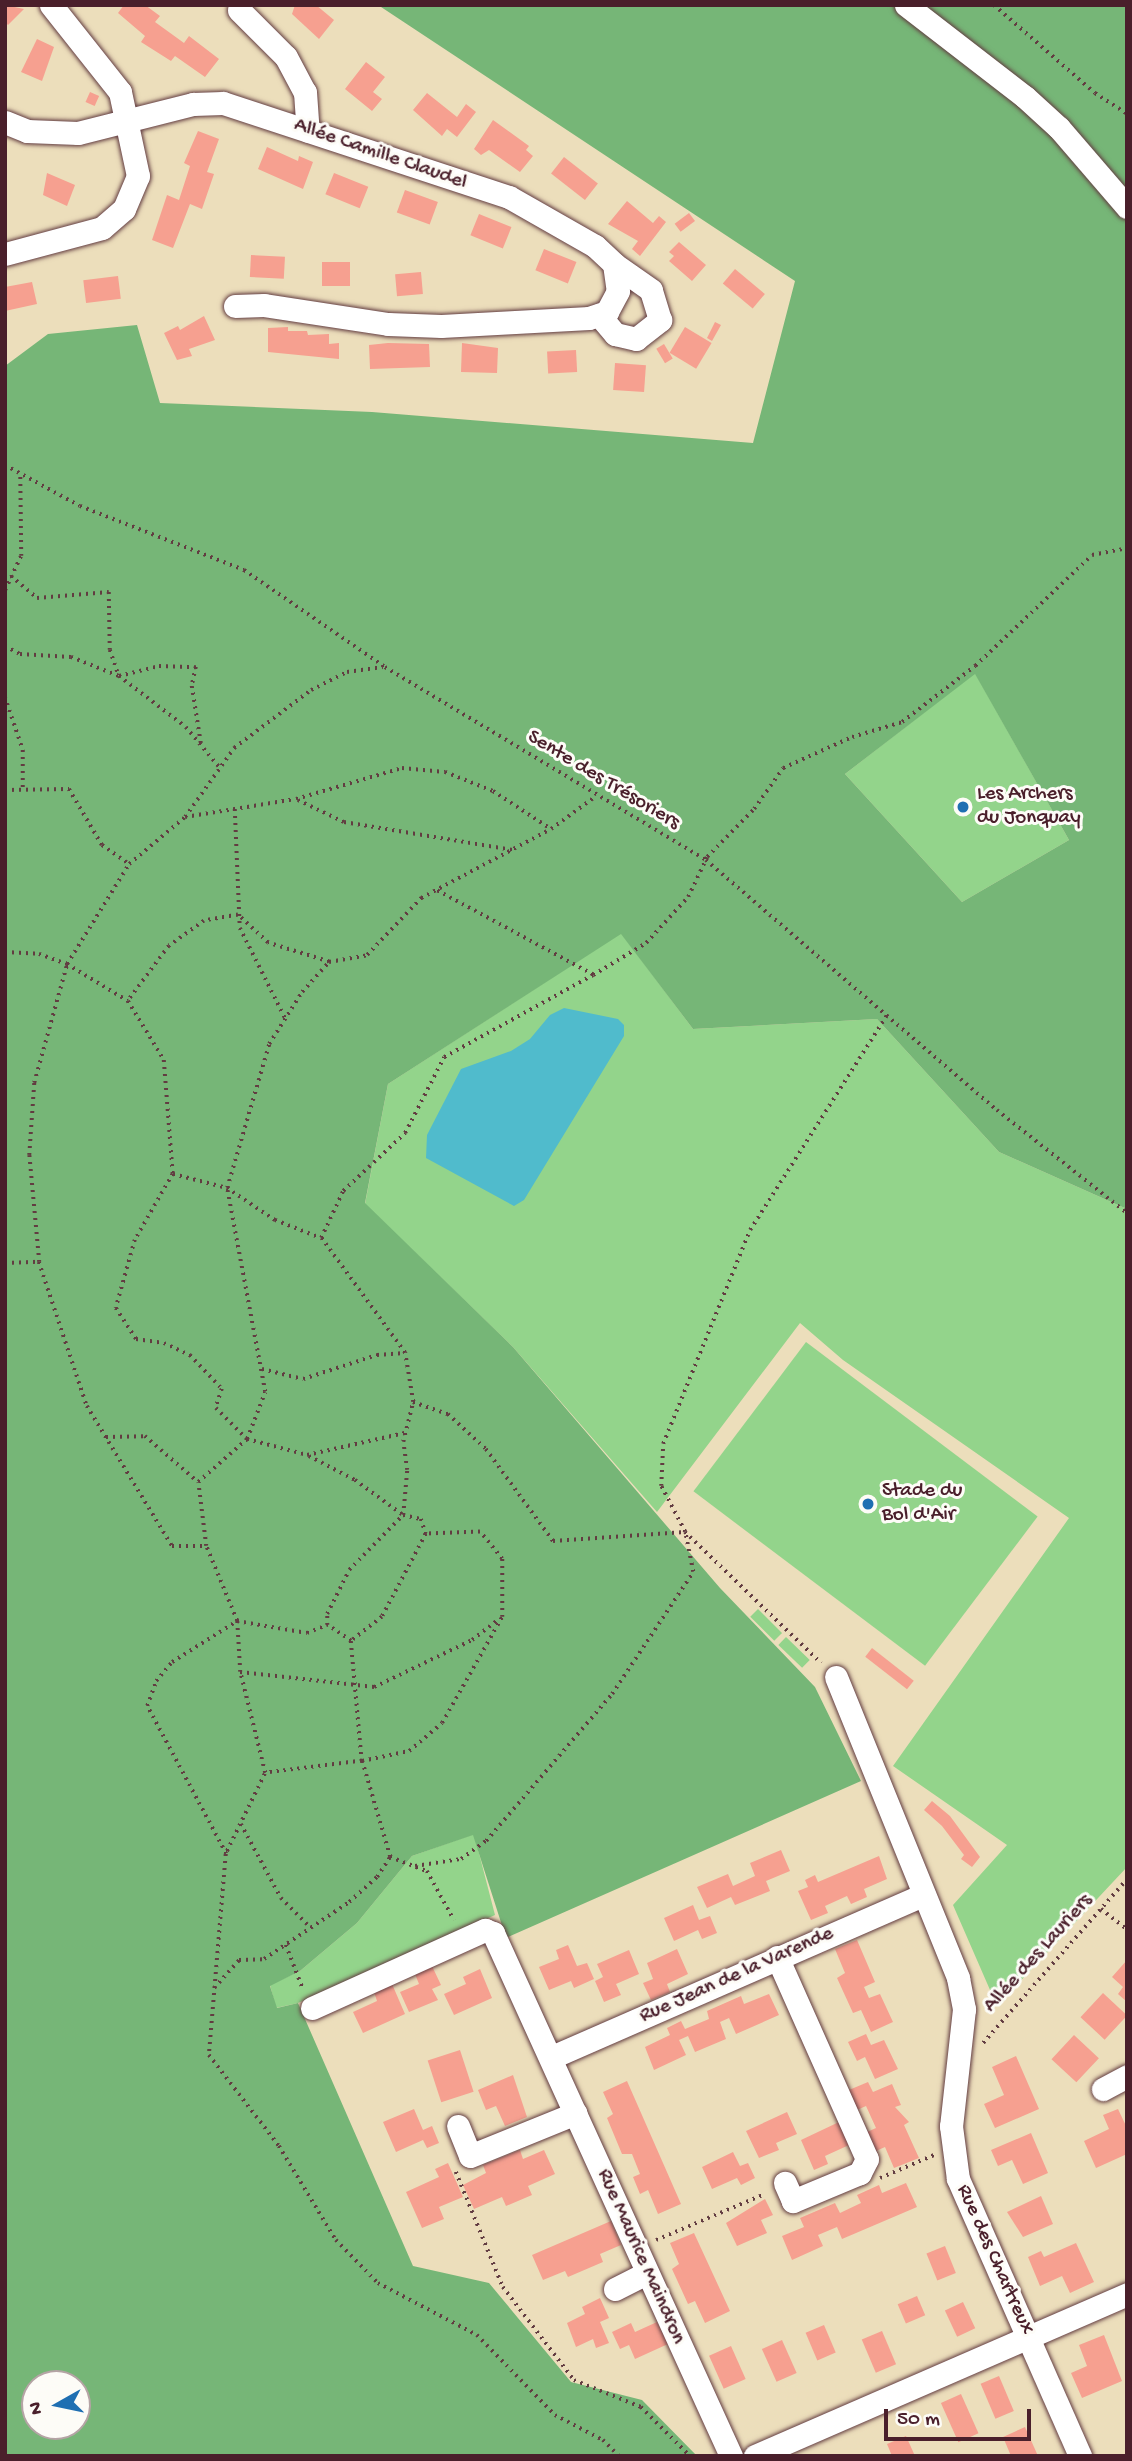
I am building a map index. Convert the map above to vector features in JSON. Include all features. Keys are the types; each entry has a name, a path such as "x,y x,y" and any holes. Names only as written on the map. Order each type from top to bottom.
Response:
{"street":[{"path":"5,254 102,228 124,209 138,176 129,120 107,71 51,5"},
{"path":"906,5 1026,97 1127,207"},
{"path":"239,10 286,57 306,92 308,131"},
{"name":"Allée Camille Claudel","path":"5,122 27,131 78,132 193,104 223,103 509,197 595,246 614,264 651,290 660,320 653,330 636,339 615,334 598,315"},
{"path":"235,306 264,306 388,324 441,326 598,315 607,312 618,291 614,264"},
{"name":"Rue des Chartreux","path":"835,1677 958,1978 964,2008 952,2099 958,2179 1080,2456"},
{"name":"Rue Jean de la Varende","path":"552,2057 923,1895"},
{"name":"Rue Maurice Maindron","path":"464,1940 485,1930 493,1933 552,2057 731,2456"},
{"path":"312,2008 464,1940"},
{"path":"775,2189 793,2201 860,2173 867,2159 777,1958"},
{"path":"1103,2089 1127,2076"},
{"path":"458,2126 470,2156 576,2113"},
{"path":"615,2289 647,2273"},
{"path":"755,2456 1027,2335 1127,2294"}],"path":[{"path":"994,5 1095,93 1127,114"},
{"name":"Sente des Trésoriers","path":"5,465 80,506 244,570 385,667 706,860 888,1013 997,1110 1127,1213"},
{"path":"5,590 21,555 20,474"},
{"path":"321,1238 343,1191 405,1133 444,1057 646,943 688,897 706,860 783,768 852,737 902,722 975,666 1093,555 1127,548"},
{"path":"11,576 37,598 109,592 110,650 119,676"},
{"path":"5,646 20,654 71,657 119,676 186,727 220,768"},
{"path":"119,676 159,666 196,667 192,686 202,746"},
{"path":"206,1546 172,1546 87,1406 38,1262 29,1155 33,1083 67,964 129,864 185,817 234,748 311,690 347,672 385,667"},
{"path":"5,697 23,750 23,788"},
{"path":"185,817 296,799 402,768 445,772 493,791 551,829"},
{"path":"5,790 69,789 102,845 129,864"},
{"path":"238,915 268,943 329,962 367,955 421,898 551,829 596,796"},
{"path":"296,799 344,822 513,850"},
{"path":"235,809 238,915 253,959 285,1018"},
{"path":"436,890 593,975"},
{"path":"128,1001 169,946 204,921 238,915"},
{"path":"5,952 39,954 67,964 128,1001 164,1060 173,1174 135,1240 116,1308 136,1339 164,1343 190,1355 222,1389 216,1408 247,1439 307,1455 355,1480 403,1515 421,1519 426,1534 382,1617 351,1641"},
{"path":"198,1482 247,1439 265,1392 227,1188 269,1044 285,1018 329,962"},
{"path":"415,1866 461,1859 486,1841 612,1694 693,1572 685,1532 661,1486 663,1444 750,1230 888,1013"},
{"path":"173,1174 227,1188 275,1220 321,1238 405,1353 413,1402 405,1433 403,1515 349,1570 327,1614 327,1625"},
{"path":"5,1263 38,1262"},
{"path":"262,1369 303,1379 377,1354 405,1353"},
{"path":"413,1402 448,1414 486,1449 553,1541 685,1532 835,1677"},
{"path":"307,1455 405,1433"},
{"path":"106,1437 145,1436 198,1482 206,1546 237,1621 240,1672 265,1773 226,1854 209,2055 279,2146 336,2240 378,2284 477,2334 555,2415 603,2440 620,2456"},
{"path":"265,1773 409,1751 442,1723 502,1617 502,1559 480,1532 426,1534"},
{"path":"240,1672 374,1687 472,1640 502,1617"},
{"path":"226,1854 147,1706 156,1681 172,1662 237,1621 307,1633 327,1625"},
{"path":"327,1625 351,1641"},
{"path":"214,1988 239,1960 264,1959 349,1902 377,1877 390,1857 362,1760 351,1641"},
{"path":"241,1824 281,1898 312,1928"},
{"path":"390,1857 427,1871 464,1940"},
{"name":"Allée des Lauriers","path":"976,2051 1006,2012 1127,1879"},
{"path":"1100,1908 1127,1929"},
{"path":"286,1945 312,2008"},
{"path":"875,2180 941,2152"},
{"path":"455,2170 503,2287 574,2380 641,2407 690,2456"},
{"path":"645,2245 775,2189"}],"green space":[{"path":"378,5 1127,5 1127,1209 999,1152 877,1019 693,1029 621,934 388,1084 365,1203 513,1347 720,1588 815,1687 861,1781 506,1938 473,1835 412,1856 357,1923 300,1971 270,1986 277,2008 298,2003 413,2266 489,2283 571,2382 642,2400 697,2456 5,2456 5,366 48,334 137,325 160,403 372,412 753,443 795,281","holes":["975,674 1069,840 962,902 845,774"]},
{"name":"Les Archers du Jonquay","path":"975,673 1069,840 962,902 845,774"},
{"path":"621,933 693,1029 877,1019 999,1152 1127,1209 1127,1867 997,2006 953,1905 1007,1845 893,1766 1069,1518 843,1360 800,1323 657,1512 513,1347 365,1204 388,1084"},
{"name":"Stade du Bol d'Air","path":"806,1342 1038,1517 925,1666 693,1491"},
{"path":"758,1609 782,1633 774,1641 750,1617"},
{"path":"786,1637 810,1660 802,1668 778,1645"},
{"path":"474,1834 495,1915 298,2003 276,2008 270,1985 300,1971 357,1923 412,1856"}],"water":[{"path":"564,1008 618,1019 624,1025 624,1036 524,1200 514,1206 426,1158 427,1135 461,1069 511,1051 530,1039 550,1015"}],"building":[{"path":"5,5 24,9 8,25 5,22"},
{"path":"124,5 145,5 160,16 155,22 184,43 189,36 219,59 205,77 175,56 171,61 141,42 145,36 118,13"},
{"path":"295,5 316,5 334,20 319,39 292,14"},
{"path":"37,39 54,47 42,81 21,72"},
{"path":"366,62 385,77 373,92 382,99 372,111 345,89"},
{"path":"90,92 99,96 95,106 86,102"},
{"path":"427,93 457,117 466,104 476,112 457,137 447,129 442,136 413,110"},
{"path":"493,120 529,146 526,150 533,156 520,172 489,150 481,155 474,149"},
{"path":"198,131 219,139 207,172 214,174 202,209 190,204 173,248 152,240 167,195 179,200 190,166 184,163"},
{"path":"267,147 298,161 299,156 313,162 303,189 258,169"},
{"path":"564,157 598,183 585,200 551,174"},
{"path":"47,173 75,185 67,206 43,195"},
{"path":"334,173 368,187 360,208 325,194"},
{"path":"405,190 438,202 430,225 397,213"},
{"path":"627,201 653,223 659,216 666,222 640,256 632,249 638,241 608,224"},
{"path":"689,213 695,221 681,232 675,224"},
{"path":"479,214 511,227 503,248 470,235"},
{"path":"679,242 706,265 692,281 669,261 674,256 669,252"},
{"path":"544,249 576,262 568,283 535,270"},
{"path":"251,255 285,257 284,279 250,277"},
{"path":"322,262 350,262 350,286 322,286"},
{"path":"735,269 765,294 753,309 723,284"},
{"path":"421,272 423,294 397,296 395,274"},
{"path":"118,276 121,299 86,303 83,280"},
{"path":"32,282 37,304 5,311 5,287"},
{"path":"204,316 215,340 189,349 192,356 177,360 164,333 178,326 180,330"},
{"path":"715,322 721,325 712,341 707,338"},
{"path":"288,327 288,331 307,331 308,335 329,334 329,344 339,343 339,359 268,352 268,328"},
{"path":"685,327 712,343 696,369 670,353"},
{"path":"462,343 498,348 497,373 461,372"},
{"path":"429,344 430,367 370,369 369,345"},
{"path":"664,344 673,359 665,363 656,349"},
{"path":"576,350 577,372 548,373 547,352"},
{"path":"615,363 646,365 644,392 613,390"},
{"path":"872,1648 914,1681 907,1689 865,1657"},
{"path":"932,1801 950,1816 980,1857 972,1867 961,1859 964,1855 942,1826 924,1810"},
{"path":"781,1850 790,1871 766,1881 770,1891 735,1905 731,1897 707,1908 697,1887 728,1874 733,1886 755,1876 750,1863"},
{"path":"879,1856 887,1879 864,1889 867,1897 851,1904 847,1896 825,1906 828,1913 811,1920 798,1891 808,1887 805,1880 815,1875 818,1882"},
{"path":"693,1905 699,1920 710,1916 717,1933 702,1939 698,1930 674,1941 664,1918"},
{"path":"857,1940 875,1982 864,1987 869,1998 880,1994 893,2022 871,2032 861,2010 853,2013 837,1978 845,1973 835,1949"},
{"path":"568,1945 577,1966 587,1963 594,1979 574,1988 571,1981 549,1990 539,1967 559,1959 556,1950"},
{"path":"677,1949 688,1974 667,1984 670,1992 651,2000 643,1983 653,1979 647,1963"},
{"path":"629,1950 639,1974 616,1984 621,1995 604,2002 595,1981 603,1977 597,1964"},
{"path":"1127,1960 1127,2002 1118,1994 1123,1987 1112,1977"},
{"path":"432,1966 441,1985 432,1989 438,2000 409,2012 400,1992 419,1984 415,1974"},
{"path":"480,1969 492,1998 454,2015 444,1994 466,1984 463,1977"},
{"path":"392,1984 405,2014 363,2033 353,2012 377,2001 374,1992"},
{"path":"1103,1993 1127,2015 1105,2040 1080,2017"},
{"path":"769,1994 779,2015 736,2034 729,2018 720,2022 726,2039 695,2052 688,2036 679,2040 686,2055 654,2070 645,2047 670,2035 667,2028 681,2021 685,2029 709,2019 707,2011 741,1996 744,2004"},
{"path":"866,2034 871,2045 884,2040 898,2069 875,2079 865,2057 857,2061 848,2042"},
{"path":"1074,2035 1099,2058 1076,2082 1051,2059"},
{"path":"460,2050 474,2092 441,2102 428,2061"},
{"path":"1016,2056 1039,2109 995,2128 984,2104 1004,2095 992,2067"},
{"path":"513,2075 527,2117 505,2126 496,2106 486,2110 478,2090"},
{"path":"627,2081 681,2204 658,2214 648,2190 640,2194 633,2177 640,2174 632,2154 622,2154 607,2118 613,2114 603,2092"},
{"path":"868,2082 873,2092 892,2084 901,2105 895,2107 909,2122 904,2125 919,2158 894,2168 885,2147 876,2151 867,2132 876,2128 866,2106 857,2110 849,2090"},
{"path":"414,2109 423,2130 432,2126 439,2143 427,2148 423,2140 396,2152 383,2122"},
{"path":"1118,2109 1127,2128 1127,2154 1096,2168 1084,2141 1109,2129 1103,2115"},
{"path":"787,2112 797,2134 776,2143 779,2150 759,2158 746,2131"},
{"path":"839,2122 849,2145 825,2156 828,2164 814,2170 801,2140"},
{"path":"1031,2133 1048,2173 1023,2184 1012,2160 998,2166 991,2150"},
{"path":"520,2150 523,2159 544,2150 555,2174 528,2186 532,2195 506,2206 502,2197 474,2209 463,2185 486,2173 483,2165"},
{"path":"733,2152 740,2166 748,2163 755,2178 741,2185 737,2178 712,2189 702,2167"},
{"path":"448,2163 463,2197 439,2207 444,2219 422,2228 406,2192 439,2177 435,2169"},
{"path":"906,2183 917,2207 842,2239 837,2227 818,2235 823,2246 792,2260 782,2236 804,2227 800,2218 835,2203 840,2213 861,2203 857,2195 879,2185 882,2193"},
{"path":"1041,2196 1053,2224 1023,2237 1007,2212"},
{"path":"765,2199 773,2215 761,2220 767,2233 737,2246 726,2223"},
{"path":"611,2221 621,2245 600,2254 603,2262 568,2277 565,2271 543,2280 532,2255"},
{"path":"694,2233 730,2311 705,2323 695,2301 688,2304 672,2269 679,2264 670,2243"},
{"path":"1076,2243 1094,2282 1070,2293 1062,2276 1040,2286 1028,2257 1041,2251 1044,2257"},
{"path":"945,2246 956,2273 937,2280 926,2253"},
{"path":"917,2296 925,2315 906,2324 898,2304"},
{"path":"600,2298 609,2318 600,2322 609,2343 596,2348 593,2339 576,2347 567,2323 585,2314 582,2307"},
{"path":"963,2302 975,2328 957,2337 945,2310"},
{"path":"657,2322 668,2344 635,2359 629,2345 620,2349 612,2332 631,2323 635,2332"},
{"path":"824,2325 836,2353 817,2360 806,2333"},
{"path":"882,2331 896,2364 876,2373 862,2340"},
{"path":"1104,2335 1122,2381 1082,2398 1071,2373 1087,2366 1079,2345"},
{"path":"782,2340 797,2373 777,2382 762,2349"},
{"path":"731,2346 746,2379 724,2389 709,2356"},
{"path":"999,2376 1014,2411 995,2419 981,2384"},
{"path":"961,2394 978,2433 958,2442 941,2403"},
{"path":"1025,2427 1038,2456 1011,2456 1003,2437"},
{"path":"906,2436 915,2456 892,2456 887,2444"}],"place":[{"name":"Les Archers du Jonquay","path":"963,807"},
{"name":"Stade du Bol d'Air","path":"868,1504"}]}
